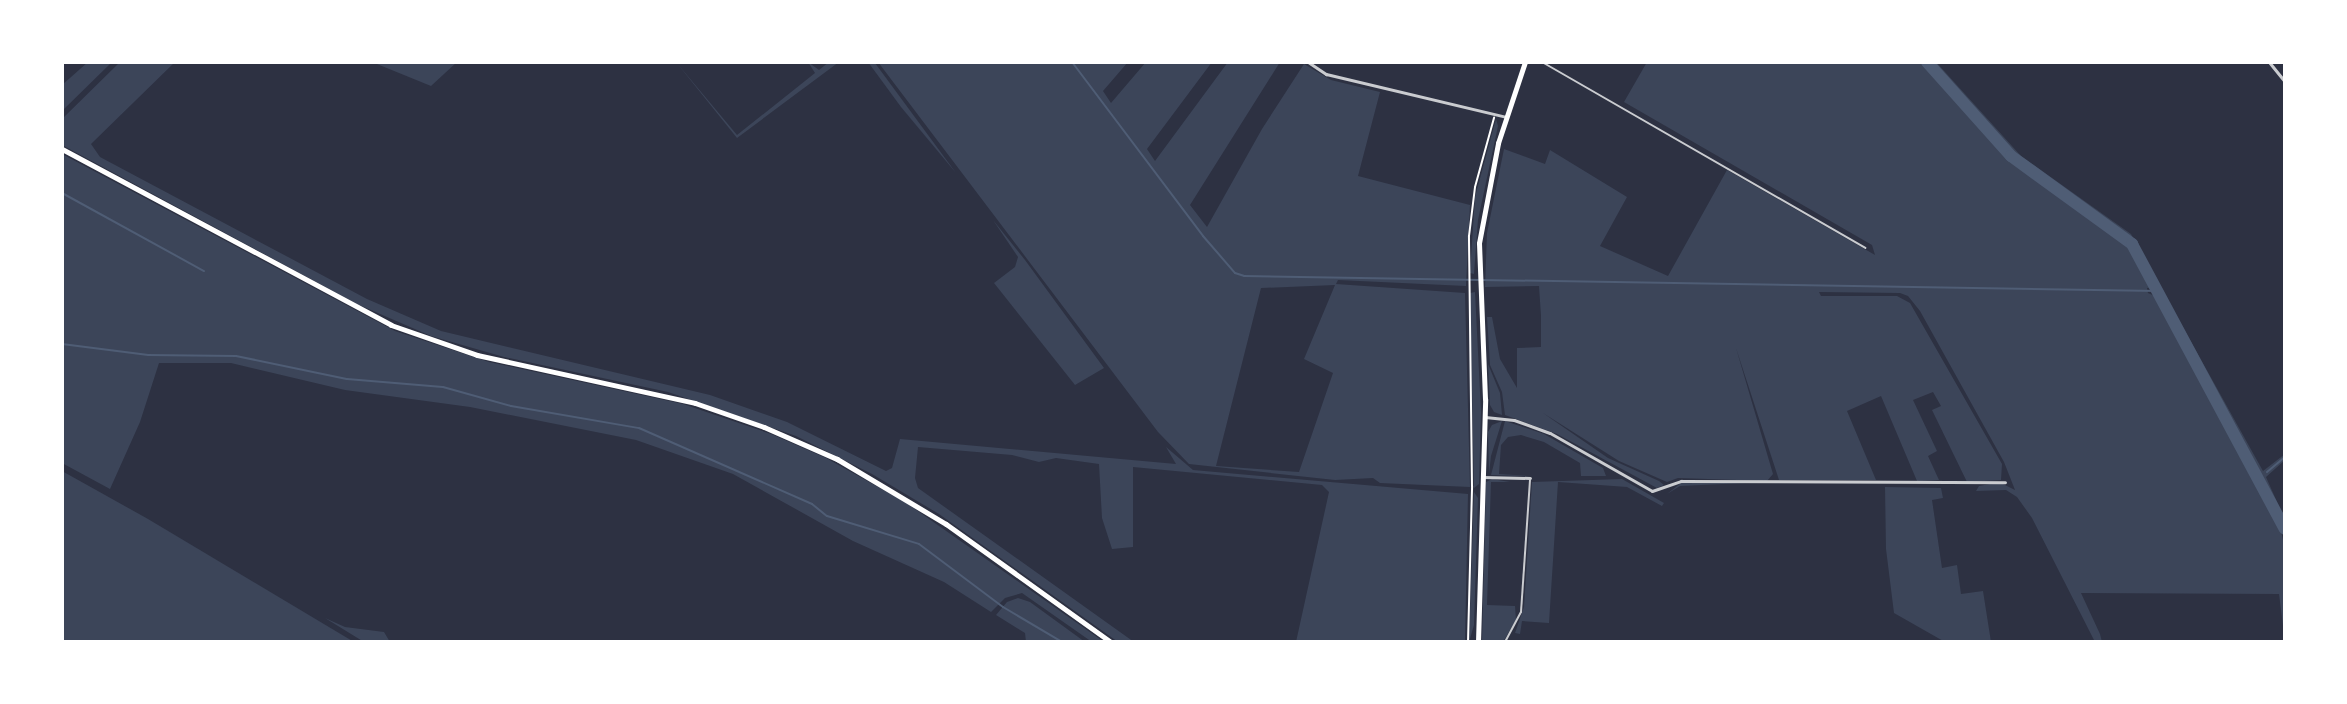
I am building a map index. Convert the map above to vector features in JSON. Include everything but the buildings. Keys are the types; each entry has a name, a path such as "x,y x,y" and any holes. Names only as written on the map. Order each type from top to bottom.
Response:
{"main road":[{"path":"1478,642 1484,417 1478,271 1486,194 1506,117 1525,62"},
{"path":"62,149 391,325 477,355 695,403 764,427 837,459 946,524 1111,642"}],"street":[{"path":"1308,62 1326,74 1506,117"},
{"path":"2269,62 2285,82"},
{"path":"1484,417 1514,420 1550,433 1652,491 1681,481 2005,482"},
{"path":"1482,477 1530,478"}],"lane":[{"path":"1542,62 1865,248"},
{"path":"1505,642 1521,612 1530,478"}],"path":[{"path":"1468,642 1472,486 1468,272 1472,201 1496,114"}],"shaded area":[{"path":"88,62 112,62 62,111 62,85"},
{"path":"120,62 175,62 91,144 100,157 367,299 441,331 710,395 787,422 886,471 892,468 900,439 1176,464 1166,447 1193,470 1468,494 1465,642 1296,642 1329,492 1322,485 1133,467 1133,547 1112,549 1102,518 1099,464 1056,458 1039,462 1012,455 918,447 915,478 918,488 1134,642 1118,642 939,514 872,474 796,436 668,392 504,357 431,336 357,304 62,145 62,119"},
{"path":"372,62 457,62 431,86"},
{"path":"676,62 737,135 815,73 808,62 819,70 829,62 839,62 737,138"},
{"path":"868,62 875,63 956,173 901,107"},
{"path":"878,62 1128,62 1103,91 1111,103 1146,62 1212,62 1147,149 1155,161 1228,62 1280,62 1190,205 1207,227 1262,129 1304,64 1331,80 1380,92 1358,176 1470,205 1466,286 1338,280 1336,284 1465,293 1470,487 1380,483 1373,478 1335,480 1189,464 1158,432","holes":["1335,285 1304,359 1333,373 1299,472 1216,466 1261,288"]},
{"path":"1647,62 1936,62 2021,156 2131,234 2263,471 2285,454 2285,460 2266,477 2285,520 2134,243 2016,158 1965,102 1963,105 2020,168 2111,230 2132,249 2153,287 2147,288 2148,293 2157,297 2281,531 2285,549 2285,642 2279,594 2081,593 2100,634 2102,642 2095,642 2032,518 2017,497 2006,490 1976,491 1979,486 1990,484 2003,484 2015,490 2004,462 1920,311 1908,296 1900,293 1819,292 1821,296 1897,296 1910,303 2002,464 2001,480 1967,482 1932,410 1941,406 1933,392 1913,400 1937,451 1928,456 1939,480 1917,481 1881,396 1847,411 1876,480 1779,480 1736,348 1773,474 1767,481 1678,478 1667,482 1619,461 1543,413 1608,458 1664,485 1657,488 1557,434 1505,415 1502,392 1490,365 1487,317 1492,317 1500,359 1517,388 1517,348 1541,347 1541,316 1539,286 1485,287 1487,233 1504,149 1545,164 1550,150 1627,197 1600,246 1668,276 1727,170 1875,255 1872,245 1624,102"},
{"path":"1496,119 1498,126 1478,220 1474,274 1470,273 1475,197"},
{"path":"62,154 395,331 489,362 683,404 771,434 826,458 905,502 1104,642 1092,642 1022,593 1005,598 991,612 944,582 853,541 733,474 636,440 470,407 345,390 231,363 159,363 140,422 110,489 62,463"},
{"path":"993,220 1104,368 1075,385 994,283 1015,267 1018,257"},
{"path":"1475,292 1481,412 1479,484 1474,488 1470,293"},
{"path":"1488,364 1500,393 1502,415 1494,412 1490,405"},
{"path":"1502,421 1489,474 1488,432 1492,425"},
{"path":"1505,421 1544,434 1603,468 1606,476 1581,476 1580,463 1544,442 1521,435 1508,437 1501,445 1499,474 1528,476 1491,475"},
{"path":"62,471 148,519 354,642 62,642"},
{"path":"1492,479 1510,482 1491,482 1487,605 1515,606 1516,620 1503,642 1482,642 1486,482"},
{"path":"1622,479 1664,503 1662,506 1627,487 1558,482 1549,623 1522,621 1520,634 1515,633 1524,607 1532,482"},
{"path":"1681,483 1745,483 1680,486 1667,494"},
{"path":"1885,487 1941,488 1943,498 1932,500 1942,568 1957,565 1961,594 1983,591 1991,642 1945,642 1894,613 1886,549"},
{"path":"1474,492 1478,498 1474,625 1469,642"},
{"path":"1018,598 1030,602 1085,642 1026,642 1025,633 996,615 1007,602"},
{"path":"325,618 345,627 384,632 390,642 364,642"}],"waterway":[{"path":"1072,62 1203,236 1235,273 1244,276 2158,291"},
{"path":"1927,62 2011,156 2132,244 2285,529"},
{"path":"62,193 204,271"},
{"path":"62,344 148,355 236,356 347,379 443,387 511,406 639,428 812,504 827,516 919,544 1003,607 1062,642"},
{"path":"2267,472 2285,457"}]}
